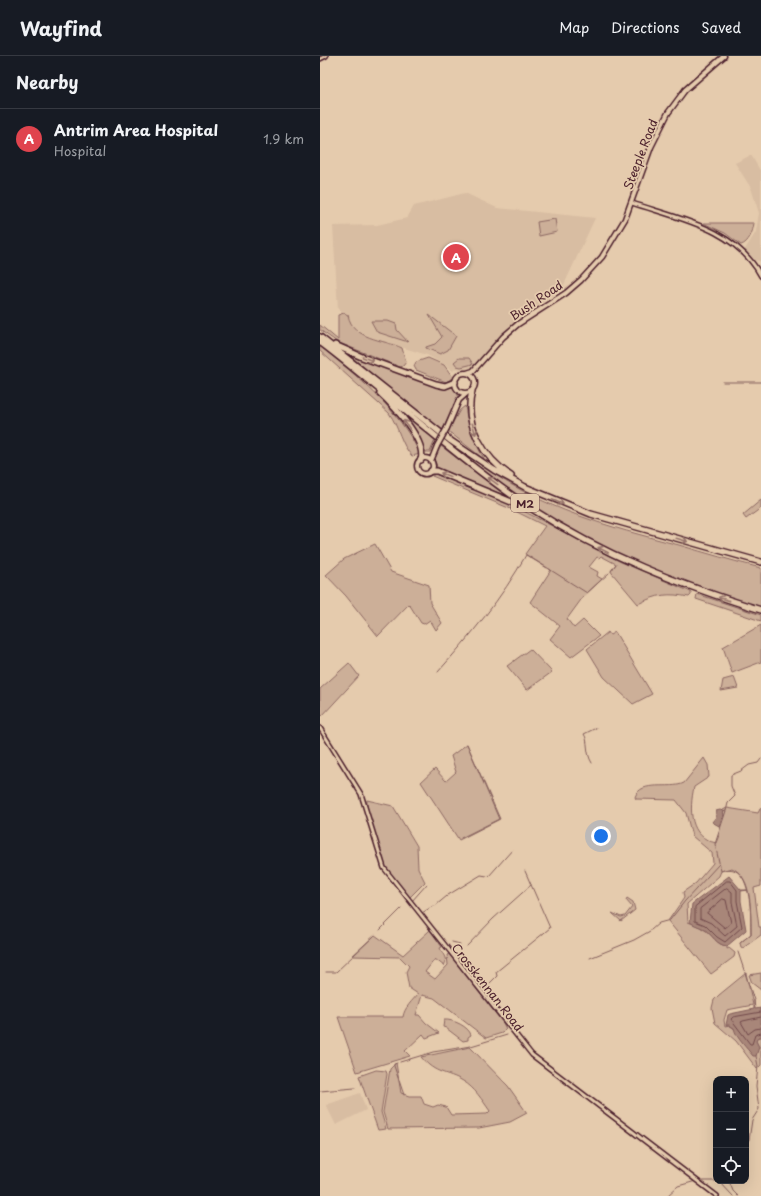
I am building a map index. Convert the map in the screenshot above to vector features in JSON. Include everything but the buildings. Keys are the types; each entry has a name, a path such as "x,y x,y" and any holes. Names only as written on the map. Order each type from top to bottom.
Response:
{"highway":[{"path":"320,337 352,353 436,384 445,386 456,382"},
{"name":"M2","path":"320,337 471,455 509,478 546,497 606,519 761,562"},
{"name":"M2","path":"320,342 487,476 552,521 605,551 656,574 692,588 761,610"},
{"path":"349,364 402,416 422,450 423,459"},
{"path":"469,392 471,421 476,437 483,450 500,469 546,497"},
{"path":"431,471 437,471 513,501 552,521"}],"main road":[{"name":"Steeple Road","path":"632,203 651,146 668,113 685,90 724,56"},
{"name":"Bush Road","path":"467,373 473,371 512,328 555,302 581,280 602,257 615,238 632,203"},
{"path":"459,400 475,385 473,371"},
{"path":"432,454 423,459 417,466 419,471 424,474 431,471 433,466 431,461 432,454 447,428 459,400 459,391 456,382 459,376 467,373 473,376"},
{"path":"459,391 469,392"},
{"path":"423,459 431,461"}],"street":[{"path":"320,59 326,56"},
{"name":"Steeple Road","path":"632,203 699,225 724,236 745,254 761,276"},
{"name":"Crosskennan Road","path":"320,728 361,794 384,868 518,1039 539,1062 717,1196"}],"shaded area":[{"path":"751,155 761,172 761,261 752,260 744,251 756,232 759,213 751,188 735,163"},
{"path":"465,193 497,208 595,218 563,287 510,326 474,366 465,371 456,368 453,371 427,355 368,337 354,328 338,309 333,226 377,225 407,218 414,206"},
{"path":"555,219 557,232 539,236 537,222"},
{"path":"703,223 754,223 752,233 746,242 741,245 725,233"},
{"path":"344,313 348,315 351,323 362,334 402,348 406,362 403,366 400,367 337,342 320,330 320,325 338,340 338,315"},
{"path":"429,315 456,336 448,350 440,354 426,348 435,344 442,337"},
{"path":"371,321 388,321 396,324 397,330 408,342 377,332"},
{"path":"320,346 363,382 389,408 401,422 420,454 412,456 408,452 389,413 320,351"},
{"path":"348,354 431,385 444,388 453,387 458,394 458,398 442,431"},
{"path":"428,358 444,365 452,376 451,379 446,382 416,370 414,366 416,362"},
{"path":"459,358 469,358 473,364 461,367 457,366 454,362"},
{"path":"465,406 472,434 485,460 448,431 460,410"},
{"path":"410,419 435,440 430,452 426,452 409,423"},
{"path":"441,446 506,496 438,469 434,460"},
{"path":"482,466 529,494 577,515 626,531 761,568 761,607 679,580 600,546 568,529 523,500 480,468"},
{"path":"435,474 512,505 621,562 691,592 691,595 689,597 675,595 657,596 638,604 612,573 611,571 616,564 601,556 599,558 597,557 589,567 598,572 597,576 602,579 583,597 567,619 574,628 583,620 599,636 571,657 550,639 560,626 530,602 551,570 525,554 545,526 511,509 432,476"},
{"path":"761,500 761,508 746,519 743,515"},
{"path":"375,544 391,572 429,585 430,603 442,623 436,630 430,620 424,624 421,623 409,604 378,636 346,596 326,575 344,559"},
{"path":"697,594 761,615 761,621 696,599"},
{"path":"761,625 761,662 732,673 723,647"},
{"path":"608,632 610,635 615,632 652,694 633,704 604,677 587,649"},
{"path":"530,649 552,672 527,690 507,666"},
{"path":"349,663 359,676 322,716 320,713 320,689"},
{"path":"734,677 738,688 721,691 723,680"},
{"path":"467,744 500,819 459,840 421,782 435,769 446,781 456,772 451,756"},
{"path":"704,758 708,765 709,777 694,787 692,796 693,821 700,835 707,840 716,843 719,835 723,810 727,808 758,813 761,807 761,886 754,888 761,935 743,948 741,947 740,943 751,934 749,897 744,880 739,873 732,868 721,871 719,876 687,904 688,922 706,931 717,942 727,946 727,949 729,948 735,953 734,957 711,974 668,921 684,898 683,892 696,883 713,863 712,853 692,836 686,813 676,800 636,799 635,797 643,788 671,786 684,783"},
{"path":"367,800 393,806 417,846 418,868 425,882 409,898 383,865 367,811"},
{"path":"627,898 633,902 635,910 621,921 612,913 621,917 625,916 632,907 626,900"},
{"path":"430,930 442,947 440,948 445,957 445,964 444,966 435,959 425,972 435,979 448,965 447,955 449,954 503,1023 506,1029 502,1033 486,1038 434,998 422,995 416,1015 419,1015 426,1023 439,1033 426,1038 423,1034 405,1051 410,1056 357,1072 338,1017 403,1017 407,1007 418,994 409,988 406,972 409,966 400,957 352,956 375,935 403,955"},
{"path":"746,973 753,1005 727,1010 724,1020 725,1026 729,1025 759,1047 756,1041 758,1037 761,1037 761,1065 757,1069 736,1041 715,1023 712,1008 714,1000"},
{"path":"761,973 761,990 752,983 749,975"},
{"path":"444,1020 456,1022 464,1026 471,1035 468,1037 468,1040 463,1041 443,1027"},
{"path":"470,1047 508,1086 527,1113 510,1122 479,1128 388,1129 383,1112 390,1069 396,1063 401,1093 409,1096 421,1096 424,1104 433,1107 438,1105 446,1107 451,1115 487,1114 490,1111 471,1087 457,1078 436,1070 426,1063 421,1057"},
{"path":"376,1070 386,1071 387,1074 381,1112 386,1129 378,1130 359,1076"},
{"path":"360,1093 366,1110 336,1125 326,1105"}],"water":[{"path":"716,811 723,811 724,815 719,826 712,822 716,817"},
{"path":"729,876 741,890 748,890 741,891 741,901 746,930 727,946 720,944 707,931 690,922 692,904"},
{"path":"754,1000 755,1009 761,1008 761,1037 758,1037 756,1041 759,1047 756,1056 753,1056 742,1043 734,1028 726,1025 728,1015 754,1009"}],"waterway":[{"path":"723,382 761,382"},
{"path":"438,672 485,616 507,586 526,555 547,568"},
{"path":"611,571 616,564"},
{"path":"549,569 587,593 609,573"},
{"path":"592,763 588,755 584,734 596,728"},
{"path":"461,838 499,819 467,744"},
{"path":"723,812 726,811 728,803 735,796 731,786 731,775 741,771 749,765 758,763 761,759"},
{"path":"726,811 715,844 721,871 731,869 739,873 748,891 751,914 751,934 740,943"},
{"path":"489,876 513,849"},
{"path":"651,930 659,923 670,920 685,901 719,864"},
{"path":"483,990 497,976 496,972 550,928 525,871"},
{"path":"448,895 481,875 487,876"},
{"path":"412,901 427,884"},
{"path":"467,946 493,919 531,885"},
{"path":"435,906 447,896"},
{"path":"422,913 433,906"},
{"path":"380,930 401,909"},
{"path":"590,958 634,940 650,931"},
{"path":"326,972 336,972 374,936"},
{"path":"452,942 460,944"},
{"path":"738,952 754,1000"},
{"path":"400,1062 433,1052 471,1046 507,1035"},
{"path":"749,1140 752,1120 759,1109 756,1086 758,1066 756,1056"},
{"path":"397,1063 394,1064 394,1066 404,1095"},
{"path":"320,1091 355,1088"},
{"path":"667,1196 678,1186 696,1181"},
{"path":"699,1181 713,1181"},
{"path":"722,1184 733,1196"},
{"path":"730,1184 733,1191 738,1196"}],"place":[{"name":"Antrim Area Hospital","path":"456,257"}]}
